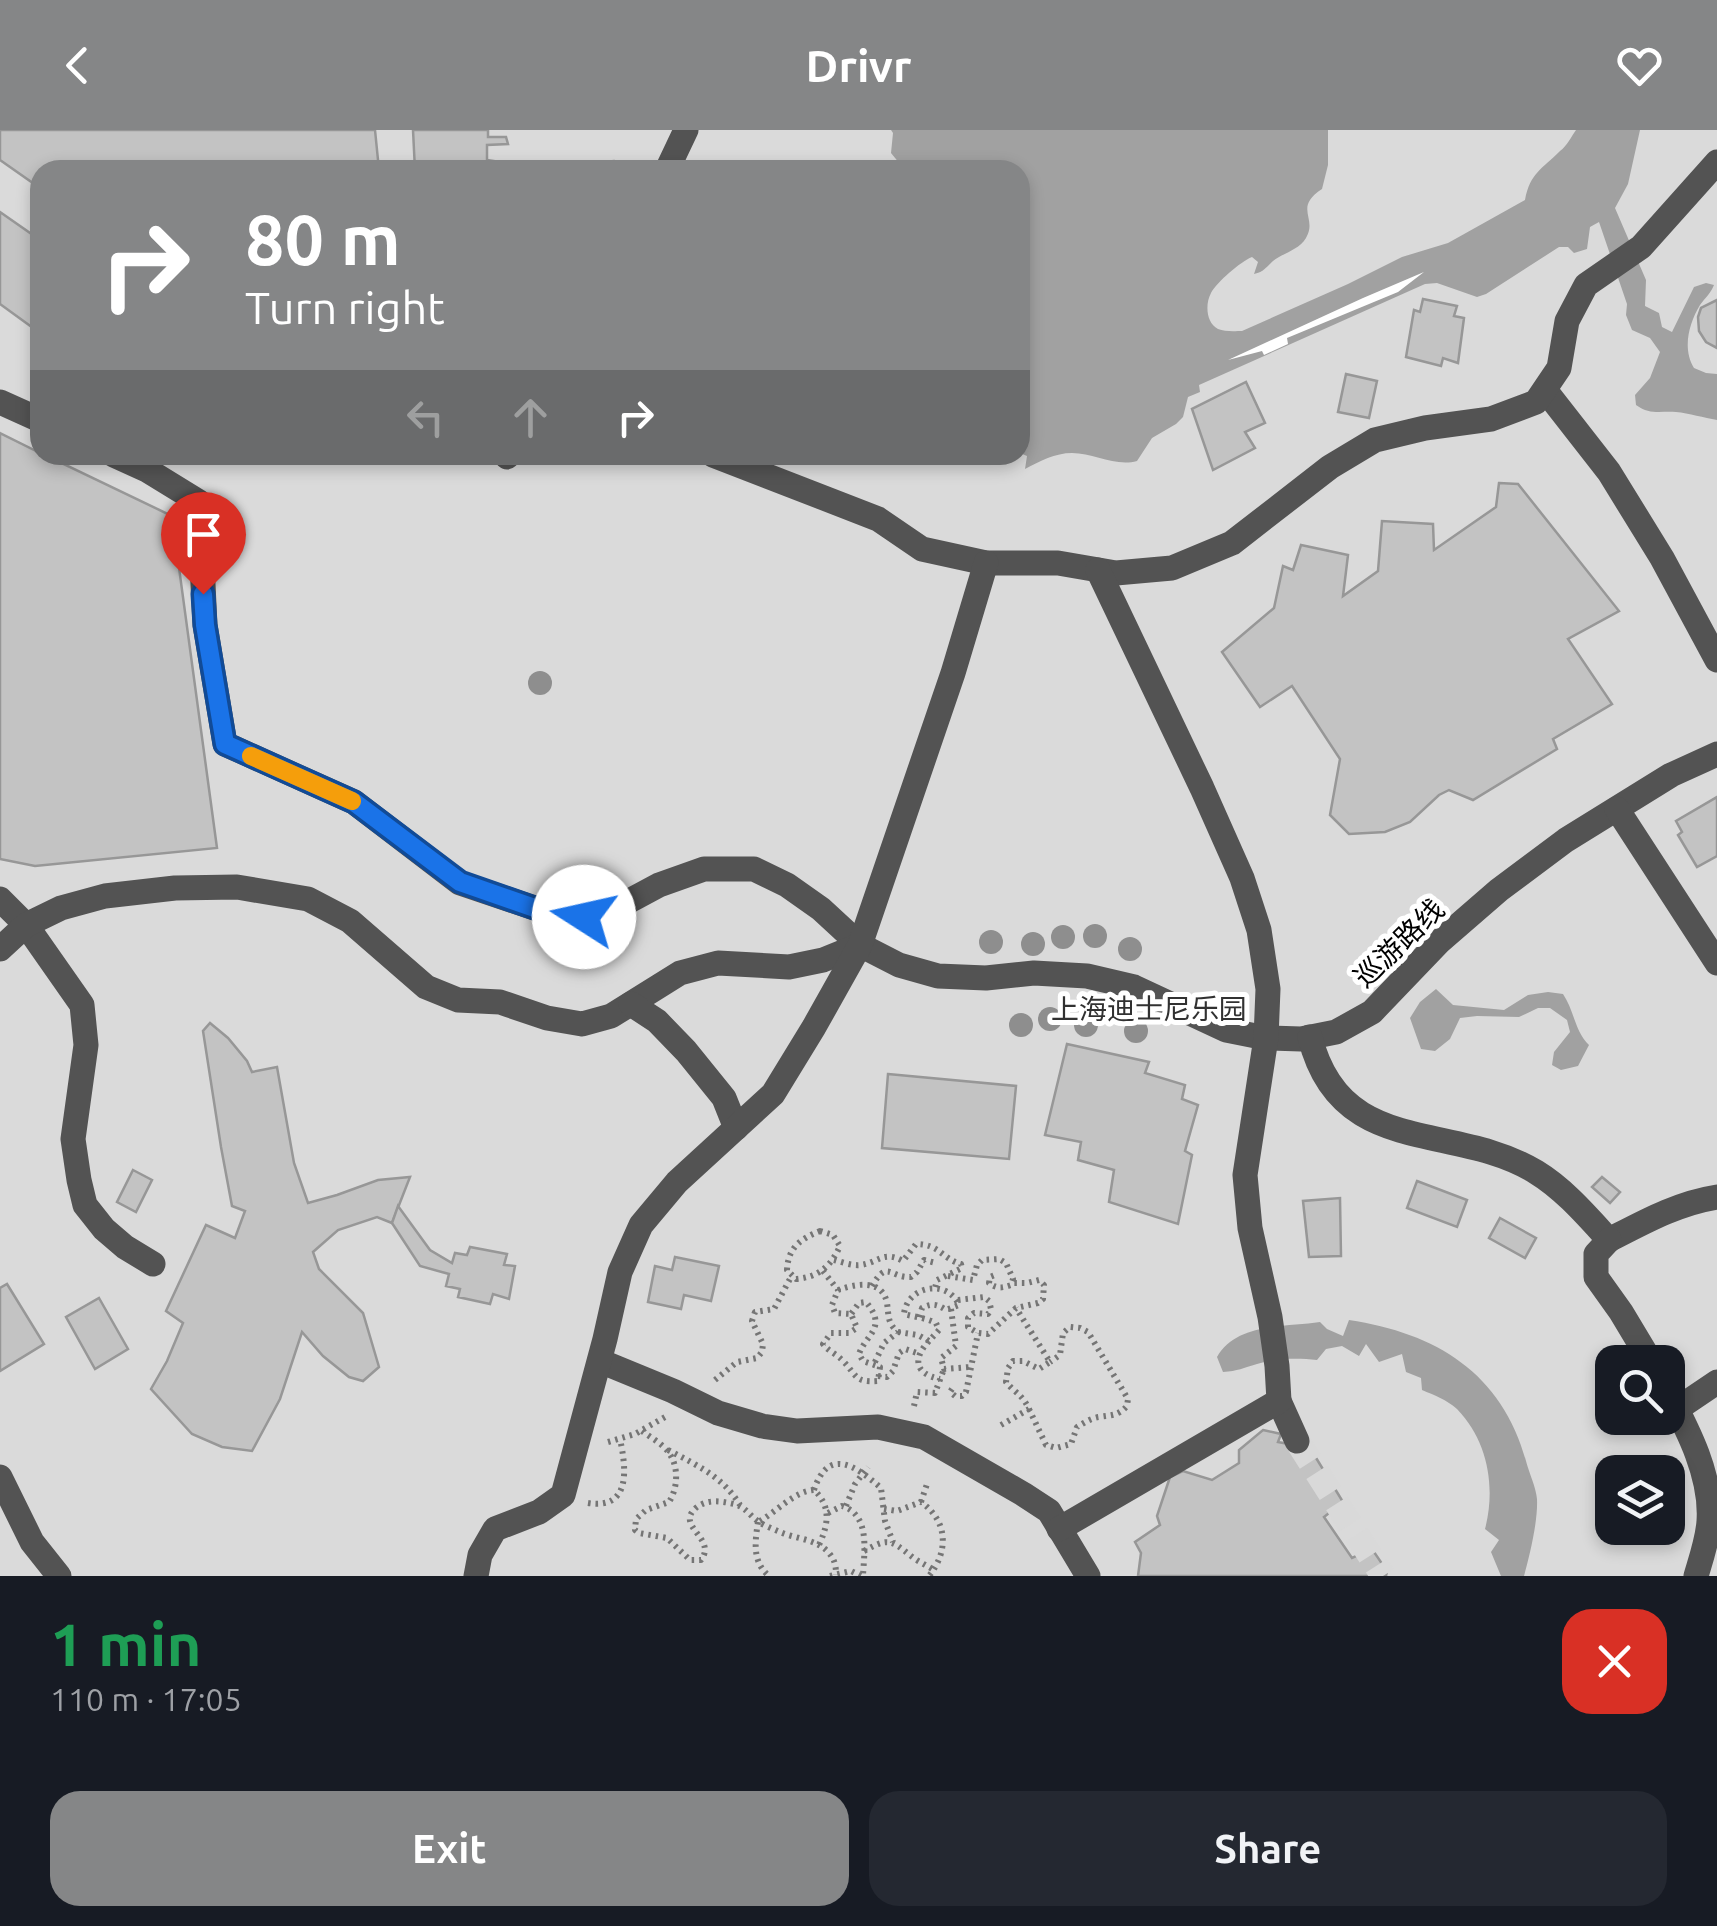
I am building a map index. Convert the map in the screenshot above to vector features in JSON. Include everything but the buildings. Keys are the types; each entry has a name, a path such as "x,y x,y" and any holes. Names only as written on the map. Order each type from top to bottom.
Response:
{"street":[{"path":"672,160 686,130"},
{"path":"740,465 878,519 922,549 986,562 1058,562 1116,573 1172,568 1232,543 1330,467 1375,440 1491,419 1536,402 1559,368 1567,321 1586,285 1641,247 1717,162"},
{"path":"1544,390 1609,472 1662,558 1717,660"},
{"path":"0,402 30,416"},
{"name":"巡游路线","path":"136,465 199,502 205,625 225,744 354,802 460,882 549,913 584,917 618,907 659,885 704,869 754,869 787,885 821,909 860,945 899,965 938,976 1087,976 1134,987 1226,1030 1301,1040 1336,1032 1372,1012 1439,942 1499,890 1617,808 1717,754"},
{"path":"476,1576 480,1554 496,1529 539,1512 563,1495 620,1272 640,1225 677,1182 773,1094 860,945 958,658 986,562"},
{"path":"1098,570 1242,878 1259,930 1268,990 1266,1038 1245,1175 1250,1228 1278,1366 1279,1401 1297,1440"},
{"path":"1617,808 1717,963"},
{"path":"0,949 26,925 61,908 105,896 175,888 237,888 308,899 350,921 426,987 458,1000 500,1002 547,1018 582,1024 611,1016 680,973 718,962 788,967 824,960 860,945"},
{"path":"0,898 26,925 82,1005 86,1045 73,1139 85,1205 104,1230 153,1264"},
{"path":"631,1004 657,1021 686,1051 724,1098 736,1128"},
{"path":"1310,1038 1315,1057 1332,1087 1359,1114 1390,1128 1494,1153 1536,1172 1575,1203 1609,1240"},
{"path":"1641,1345 1596,1277 1596,1254 1609,1240 1662,1213 1717,1197"},
{"path":"600,1361 718,1412 762,1426 798,1431 878,1427 924,1437 1049,1512 1088,1576"},
{"path":"1685,1395 1717,1382"},
{"path":"1059,1529 1279,1401"},
{"path":"1685,1425 1695,1444 1709,1520 1696,1576"},
{"path":"4,1484 32,1542 59,1576"}],"path":[{"path":"820,1231 833,1235 840,1246 834,1260 808,1278 796,1279 787,1270 788,1258 803,1238 820,1231"},
{"path":"834,1260 864,1265 886,1256 903,1262 911,1248 923,1244 941,1250 952,1262 961,1264 962,1268 937,1280 935,1288"},
{"path":"946,1276 972,1280 982,1260 999,1258 1009,1266 1012,1282"},
{"path":"872,1286 882,1272 911,1277 924,1260 936,1264"},
{"path":"823,1271 838,1290"},
{"path":"958,1300 984,1297 990,1301 988,1314 974,1313 968,1318 968,1326 988,1334 1016,1308 1043,1298 1044,1286 1039,1280 995,1288 989,1283 990,1277 996,1275"},
{"path":"852,1314 834,1313 832,1305 838,1290 853,1285 872,1286 885,1296 889,1321 898,1332 929,1341"},
{"path":"919,1318 922,1308 930,1304 946,1310 959,1305 958,1300 935,1288 910,1298 904,1308 904,1314 936,1324 939,1330 920,1354 918,1364 922,1372 940,1379"},
{"path":"866,1302 872,1308 875,1328 858,1354 874,1365 880,1367 878,1381 862,1381 823,1344 831,1332 856,1328 852,1314 859,1303 866,1302"},
{"path":"1016,1308 1050,1362"},
{"path":"910,1434 917,1392 935,1393 944,1368 941,1358 956,1346 951,1309"},
{"path":"1070,1327 1088,1332 1128,1399 1128,1406 1121,1413 1096,1417 1077,1427 1071,1444 1056,1448 1046,1445 1029,1409 1022,1396 1006,1382 1008,1368 1013,1362 1023,1361 1040,1368 1050,1362 1060,1355 1063,1334 1070,1327"},
{"path":"874,1365 884,1343 898,1332"},
{"path":"952,1388 950,1392 955,1396 966,1392 978,1333"},
{"path":"878,1376 887,1377 899,1352 905,1349 920,1354"},
{"path":"944,1368 970,1366"},
{"path":"1001,1425 1029,1409"},
{"path":"642,1431 716,1476 758,1522 828,1550 836,1562 833,1575 851,1571 862,1576 863,1529 859,1516 846,1506 828,1513"},
{"path":"563,1495 598,1505 611,1500 623,1487 626,1466 620,1438"},
{"path":"667,1449 674,1463 674,1493 669,1502 636,1518 639,1533 667,1538 690,1560 701,1560 706,1549 691,1526 694,1509 709,1501 740,1505"},
{"path":"814,1490 819,1474 827,1466 841,1463 865,1470 881,1488 893,1542 931,1573 944,1538 941,1522 921,1502"},
{"path":"846,1506 865,1470"},
{"path":"921,1502 927,1484"},
{"path":"758,1522 778,1511 793,1496 814,1490 828,1513 819,1545"},
{"path":"884,1510 897,1511 921,1502"},
{"path":"758,1522 756,1556 768,1576"},
{"path":"864,1551 881,1542 893,1542"}],"green space":[{"name":"上海迪士尼乐园","path":"0,130 1717,130 1717,1576 0,1576"}],"shaded area":[{"path":"891,130 1328,130 1328,165 1322,189 1307,208 1306,238 1258,273 1254,274 1258,262 1252,257 1247,260 1223,278 1209,297 1211,322 1224,331 1242,331 1402,257 1448,243 1525,200 1534,177 1565,147 1576,130 1640,130 1628,184 1615,208 1646,280 1645,306 1659,313 1662,327 1672,332 1694,287 1714,285 1696,312 1688,344 1694,368 1717,374 1717,420 1650,411 1636,405 1635,395 1650,378 1660,352 1650,338 1632,330 1599,222 1590,227 1587,249 1574,253 1568,247 1559,247 1486,294 1477,297 1437,283 1425,284 1199,385 1200,392 1188,397 1183,417 1152,438 1137,461 1066,453 1025,469 1030,465 1030,160 897,160 891,153"},
{"path":"1436,989 1453,1005 1504,1010 1528,995 1563,994 1589,1045 1578,1066 1561,1070 1552,1065 1554,1052 1570,1032 1567,1020 1550,1008 1538,1008 1519,1017 1460,1018 1450,1039 1435,1051 1421,1049 1410,1018 1420,1002"},
{"path":"1349,1320 1381,1326 1437,1347 1482,1381 1500,1404 1515,1430 1537,1499 1524,1576 1501,1576 1491,1552 1499,1540 1485,1529 1489,1481 1476,1435 1457,1409 1422,1390 1421,1378 1406,1372 1402,1354 1379,1362 1366,1344 1359,1356 1342,1346 1326,1349 1317,1360 1279,1360 1223,1372 1217,1357 1225,1346 1249,1332 1320,1322 1343,1336"}],"pier":[{"path":"1424,272 1398,292 1287,338 1288,344 1264,355 1262,351 1228,360 1363,298"}],"tunnel":[{"path":"1297,1441 1383,1576"}],"slow traffic":[{"path":"251,756 352,801"}],"route":[{"path":"203,594 225,744 354,802 460,882 549,913 584,917"}]}
